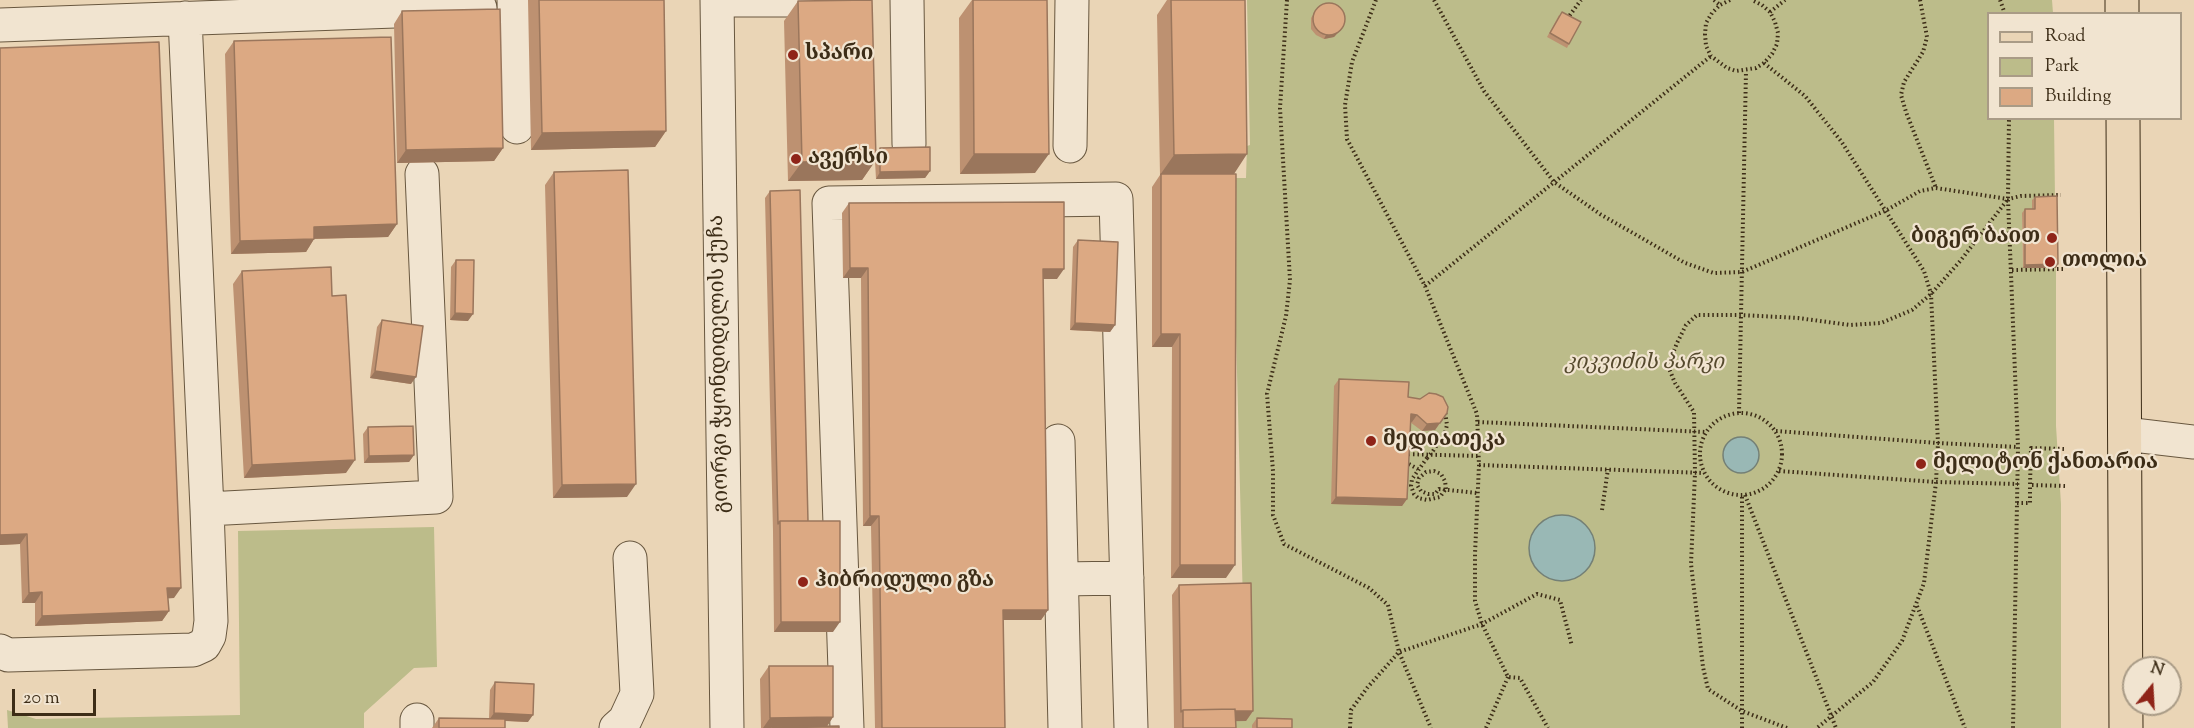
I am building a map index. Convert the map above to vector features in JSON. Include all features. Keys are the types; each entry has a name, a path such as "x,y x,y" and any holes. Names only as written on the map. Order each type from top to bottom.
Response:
{"main road":[{"path":"2123,120 2126,728"}],"street":[{"path":"514,0 517,127"},
{"path":"717,0 818,0"},
{"name":"გიორგი ჭყონდიდელის ქუჩა","path":"717,0 727,728"},
{"path":"907,0 909,144"},
{"path":"1070,146 1072,0"},
{"path":"0,25 480,8"},
{"path":"0,651 8,655 192,650 204,645 209,636 211,621 207,509 185,18"},
{"path":"207,509 436,497 422,174"},
{"path":"847,728 829,203 1116,199 1131,728"},
{"path":"2125,434 2194,442"},
{"path":"1058,441 1065,728"},
{"path":"616,728 625,720 637,694 630,558"},
{"path":"1061,579 1126,578"}],"path":[{"path":"1287,0 1280,108 1290,280 1286,316 1267,394 1273,471 1273,514 1284,544 1369,588 1388,605 1399,652 1431,728"},
{"path":"1376,0 1352,62 1345,105 1347,139 1425,286 1477,414 1479,465 1475,601 1482,624 1508,677 1486,728"},
{"path":"1434,0 1484,92 1554,182 1599,214 1685,263 1714,273 1742,272 1887,210 1920,191 1936,188 2008,199 2021,196 2061,195"},
{"path":"1567,19 1581,0"},
{"path":"1714,0 1720,5"},
{"path":"1730,0 1720,5 1706,23 1706,46 1711,56 1727,68 1746,71 1764,63 1772,54 1777,44 1778,33 1770,12 1752,0"},
{"path":"1770,12 1785,0"},
{"path":"1920,0 1927,37 1923,52 1904,82 1901,95 1936,188"},
{"path":"1425,286 1711,56"},
{"path":"1764,63 1805,96 1841,141 1924,271 1931,294 1938,443 1936,482 1924,583 1902,641 1873,682 1817,728"},
{"path":"1739,413 1746,71"},
{"path":"2009,120 2008,199 2018,447 2013,728"},
{"path":"1787,728 1742,711 1708,689 1702,667 1692,564 1695,473 1694,412 1675,383 1668,366 1677,343 1686,325 1697,315 1798,318 1851,325 1881,322 1912,310 1931,294 1961,261 2008,199"},
{"path":"2012,270 2063,269"},
{"path":"1444,406 1447,425 1445,433 1433,452 1418,469 1411,486 1418,498 1427,500 1440,497 1445,490 1445,481 1441,474 1434,471 1426,472 1419,478 1417,485 1421,491 1428,494 1435,494 1439,489 1477,493"},
{"path":"1739,413 1759,417 1776,431 1783,458 1779,471 1771,483 1760,492 1744,496 1733,495 1716,487 1704,473 1699,452 1706,432 1720,419 1739,413"},
{"path":"1478,422 1706,432"},
{"path":"1776,431 2018,447"},
{"path":"2018,503 2030,503 2031,448 2066,449"},
{"path":"1404,454 1478,456"},
{"path":"1404,462 1418,469"},
{"path":"1479,465 1704,473"},
{"path":"2018,465 2031,466"},
{"path":"1602,510 1608,469"},
{"path":"1779,471 1936,482 2018,484"},
{"path":"2030,485 2065,486"},
{"path":"1742,728 1744,496"},
{"path":"1744,496 1836,728"},
{"path":"1350,728 1351,710 1366,688 1399,652 1482,624 1538,594 1560,600 1572,646"},
{"path":"1916,605 1965,728"},
{"path":"1508,677 1520,678 1548,728"}],"green space":[{"name":"კიკვიძის პარკი","path":"1247,0 2052,0 2053,12 1987,12 1987,120 2054,120 2055,200 2032,213 2022,213 2023,268 2056,268 2056,426 2061,504 2061,728 1226,728 1226,721 1246,721 1232,178 1246,178 1247,146 1250,145"},
{"path":"434,527 437,667 414,668 364,713 364,728 8,728 7,710 36,719 240,715 238,531"}],"water":[{"path":"1741,437 1754,442 1759,455 1754,468 1741,473 1728,468 1723,455 1728,442"},
{"path":"1555,515 1569,515 1581,520 1590,529 1595,548 1593,561 1586,572 1569,581 1555,581 1543,576 1534,567 1529,555 1529,541 1534,529 1543,520"}],"building":[{"path":"539,0 664,0 666,131 542,133"},
{"path":"872,0 876,160 802,162 798,1"},
{"path":"973,0 1047,0 1049,154 974,154"},
{"path":"1171,0 1245,0 1247,154 1174,155"},
{"path":"1329,3 1340,8 1345,19 1340,30 1329,35 1318,30 1313,19 1318,8"},
{"path":"500,9 503,148 406,150 402,11"},
{"path":"1562,12 1581,22 1569,44 1550,33"},
{"path":"391,37 397,224 314,227 314,239 240,241 234,41"},
{"path":"159,42 181,588 167,588 169,611 42,616 42,592 29,593 27,534 0,535 0,48"},
{"path":"930,147 930,171 880,172 880,148"},
{"path":"628,170 636,484 562,485 554,172"},
{"path":"1161,174 1236,174 1235,565 1180,565 1180,334 1161,334"},
{"path":"800,190 808,521 780,521 778,524 770,191"},
{"path":"2057,196 2058,264 2025,265 2025,209 2035,209 2035,197"},
{"path":"1064,202 1064,269 1043,269 1048,610 1003,610 1005,728 882,728 879,516 870,516 868,268 850,268 849,203"},
{"path":"1078,240 1118,242 1115,325 1075,323"},
{"path":"456,260 474,260 473,314 455,313"},
{"path":"331,267 332,296 346,295 355,460 252,465 242,271"},
{"path":"382,320 423,326 416,377 375,371"},
{"path":"1339,379 1409,382 1408,397 1420,399 1429,393 1443,397 1448,407 1440,423 1427,424 1417,415 1411,414 1407,499 1336,497"},
{"path":"413,426 414,455 369,456 368,427"},
{"name":"ჰიბრიდული გზა","path":"780,521 840,521 840,622 781,622"},
{"path":"1251,583 1253,711 1235,711 1235,709 1183,710 1181,712 1179,585"},
{"path":"769,666 833,666 833,717 770,718"},
{"path":"495,682 534,684 533,715 494,713"},
{"path":"1235,709 1236,728 1183,728 1183,710"},
{"path":"439,718 505,719 505,728 439,728"},
{"path":"1257,718 1292,719 1292,728 1257,728"},
{"path":"839,726 839,728 772,728 772,727"}],"place":[{"name":"სპარი","path":"793,55"},
{"name":"ავერსი","path":"796,159"},
{"name":"ბიგერ ბაით","path":"2052,238"},
{"name":"თოლია","path":"2050,262"},
{"name":"მედიათეკა","path":"1371,441"},
{"name":"მელიტონ ქანთარია","path":"1921,464"},
{"name":"ჰიბრიდული გზა","path":"803,582"}]}
